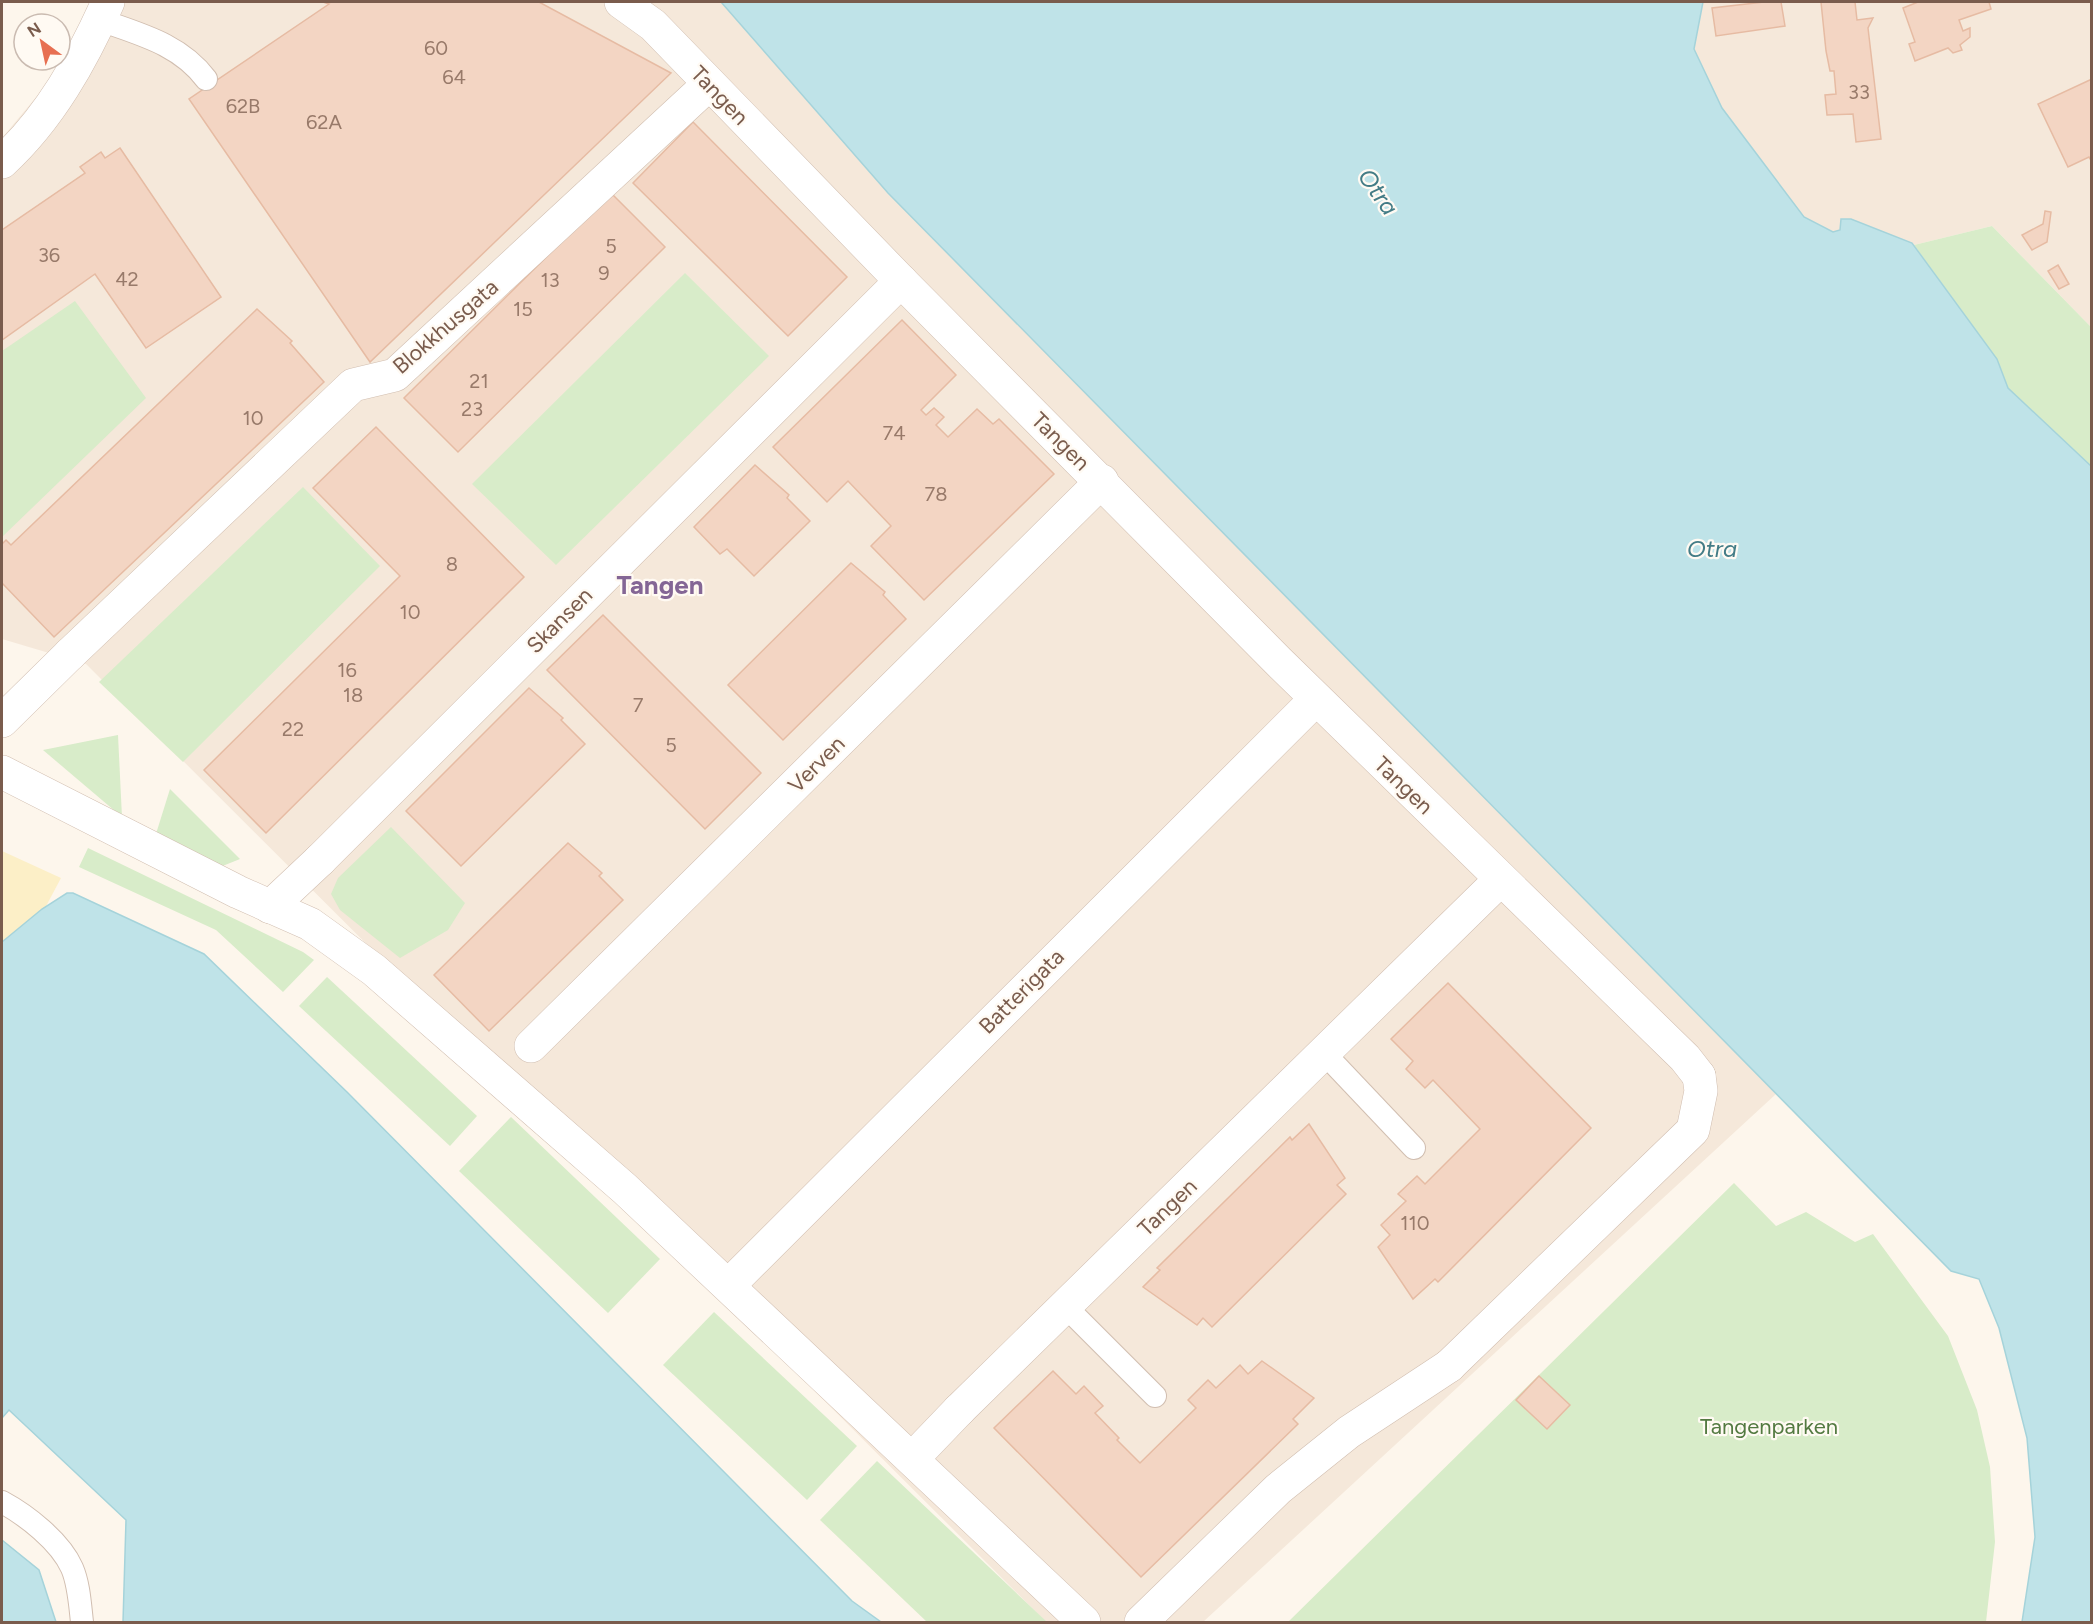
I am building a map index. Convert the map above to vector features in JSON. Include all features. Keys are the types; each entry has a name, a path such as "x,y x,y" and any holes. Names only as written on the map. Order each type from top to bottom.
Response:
{"street":[{"name":"Tangen","path":"621,2 653,25 901,281 1316,699 1685,1058 1699,1076 1701,1091 1693,1130 1449,1366 1349,1432 1278,1488 1142,1623"},
{"path":"2,162 27,139 72,75 104,11"},
{"name":"Blokkhusgata","path":"2,721 353,385 395,375 709,84"},
{"name":"Skansen","path":"270,907 320,860 901,281"},
{"name":"Verven","path":"498,1079 1102,481"},
{"name":"Batterigata","path":"729,1285 1316,699"},
{"path":"2,772 270,907 310,924 340,944 468,1050 624,1189 729,1285 1084,1623"},
{"name":"Tangen","path":"912,1459 959,1410 1500,880"}],"lane":[{"path":"104,11 176,51 196,66 206,79"},
{"path":"1324,1053 1414,1148"},
{"path":"1065,1306 1155,1396"},
{"path":"2,1502 20,1512 48,1536 72,1567 80,1600 82,1623"}],"shaded area":[{"path":"112,2 721,2 888,193 1776,1094 1203,1622 1046,1622 86,664 2,639 2,138 57,72 72,72 72,54 108,11"},
{"path":"1703,2 2091,2 2091,327 1992,226 1914,245 1851,219 1840,230 1833,232 1804,217 1722,108 1694,49"}],"green space":[{"path":"1992,226 2091,327 2091,466 2008,388 1997,359 1914,245"},
{"path":"685,273 769,356 556,565 472,484"},
{"path":"75,301 146,398 2,537 2,351"},
{"path":"303,487 380,566 183,762 99,682"},
{"path":"118,735 122,817 43,750"},
{"path":"170,789 240,859 220,867 155,837"},
{"path":"391,827 465,903 448,930 400,958 340,910 331,894 338,878"},
{"path":"88,848 303,952 314,960 283,992 216,930 79,867"},
{"path":"327,977 477,1116 450,1146 299,1006"},
{"path":"511,1117 660,1259 608,1313 459,1171"},
{"name":"Tangenparken","path":"1734,1183 1776,1226 1806,1212 1855,1242 1873,1234 1948,1336 1977,1410 1990,1467 1995,1542 1986,1622 1288,1622"},
{"path":"714,1312 857,1446 807,1500 663,1365"},
{"path":"877,1461 1047,1622 927,1622 820,1520"}],"sand":[{"path":"2,851 61,878 2,989"}],"water":[{"name":"Otra","path":"721,2 1703,2 1694,49 1722,108 1804,217 1833,232 1840,230 1841,219 1851,219 1912,243 1997,359 2008,388 2091,466 2091,1622 2022,1622 2035,1537 2027,1438 1999,1328 1979,1279 1951,1271 888,193"},
{"path":"67,893 73,893 204,954 347,1092 852,1601 881,1622 123,1622 126,1520 9,1410 2,1418 2,942 42,909"},
{"path":"2,1540 39,1570 56,1622 2,1622"}],"building":[{"path":"323,2 539,2 671,73 370,362 189,99 329,4"},
{"path":"1781,2 1785,26 1716,36 1712,8"},
{"path":"1821,2 1855,2 1857,20 1873,18 1868,28 1881,139 1856,142 1853,114 1827,115 1825,95 1836,94 1834,71 1830,71 1826,51"},
{"path":"1918,2 1989,2 1991,9 1959,20 1963,31 1970,28 1970,37 1960,45 1962,50 1953,53 1948,48 1915,61 1909,44 1915,42 1903,8"},
{"path":"2092,79 2092,162 2089,157 2068,167 2038,104"},
{"path":"693,122 847,277 788,336 633,183"},
{"path":"120,148 221,297 146,348 95,274 2,340 2,230 85,173 80,167 101,152 105,158"},
{"path":"611,193 665,247 458,452 404,398"},
{"path":"2045,211 2051,212 2047,242 2032,250 2022,235 2043,224"},
{"path":"2058,265 2069,284 2059,289 2048,271"},
{"path":"257,309 292,341 290,343 324,382 54,637 2,583 2,544 6,540 11,545"},
{"path":"902,320 956,375 921,410 926,415 934,408 944,417 936,425 948,437 977,409 993,424 999,419 1054,474 924,600 871,546 891,526 848,481 827,502 773,447"},
{"path":"376,427 524,577 266,833 204,770 400,576 313,488"},
{"path":"755,465 789,495 787,498 810,521 754,576 727,549 720,554 694,527"},
{"path":"851,563 885,592 883,595 906,619 783,740 728,685"},
{"path":"603,615 761,773 705,829 547,670"},
{"path":"529,688 563,718 561,720 585,744 461,866 406,811"},
{"path":"568,843 602,873 599,876 623,900 489,1031 434,975"},
{"path":"1448,983 1591,1128 1438,1282 1435,1279 1413,1299 1378,1247 1390,1235 1381,1225 1406,1201 1398,1194 1417,1176 1425,1184 1480,1129 1433,1080 1425,1088 1406,1069 1413,1061 1391,1039"},
{"path":"1309,1124 1345,1178 1337,1185 1346,1194 1212,1327 1203,1318 1197,1325 1143,1287 1160,1270 1157,1268 1290,1137 1292,1140"},
{"path":"1262,1361 1314,1398 1293,1419 1298,1424 1141,1577 994,1428 1053,1371 1076,1394 1084,1386 1103,1406 1095,1413 1140,1463 1196,1408 1188,1400 1208,1380 1216,1388 1240,1365 1248,1374"},
{"path":"1539,1376 1570,1405 1547,1429 1516,1400"}],"district":[{"name":"Tangen","path":"660,585"}]}
